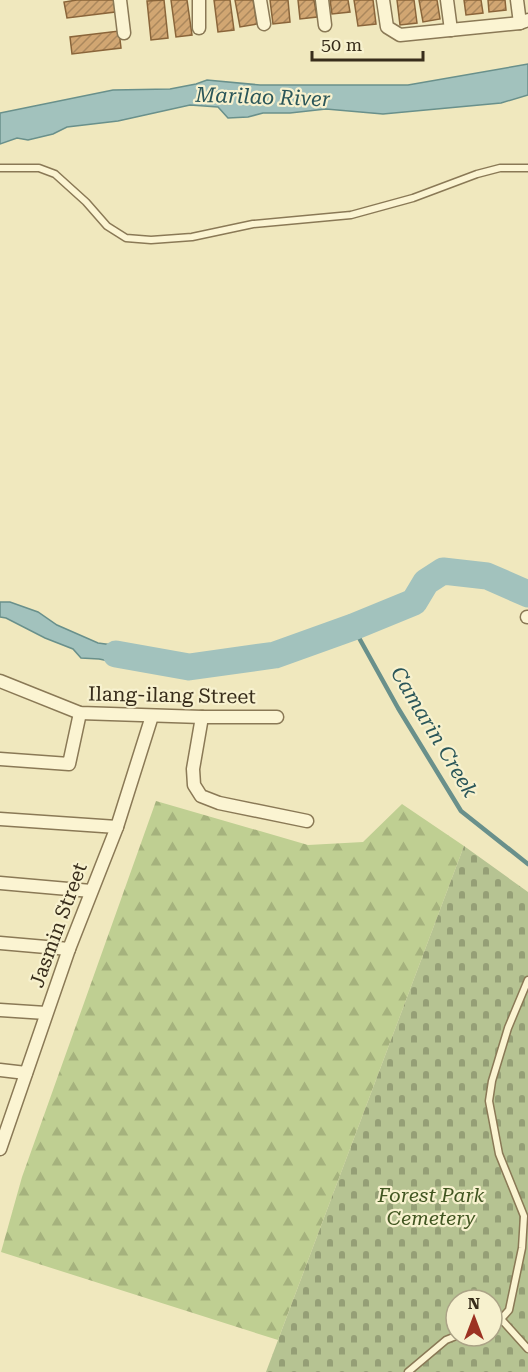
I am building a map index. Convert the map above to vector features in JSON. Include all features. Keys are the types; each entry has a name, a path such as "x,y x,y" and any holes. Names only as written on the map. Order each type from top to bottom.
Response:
{"street":[{"path":"120,0 124,33"},
{"path":"199,0 199,28"},
{"path":"260,0 264,24"},
{"path":"322,0 325,25"},
{"path":"383,0 387,27 400,36 524,22 517,0"},
{"path":"447,0 451,30"},
{"name":"Ilang-ilang Street","path":"0,681 80,713 278,717"},
{"path":"0,759 69,764 80,713"},
{"name":"Jasmin Street","path":"0,1149 69,948 117,827 152,716"},
{"path":"202,717 193,769 194,785 201,796 219,803 307,821"},
{"path":"0,819 117,827"},
{"path":"0,883 91,891"},
{"path":"0,943 69,948"},
{"path":"0,1010 46,1013"},
{"path":"0,1070 26,1073"}],"lane":[{"path":"0,168 39,168 56,174 86,202 107,226 126,238 151,240 192,237 253,225 351,215 413,198 477,174 500,168 528,168"},
{"path":"504,1315 508,1310 522,1248 524,1216 499,1154 489,1101 492,1081 508,1029 528,980"},
{"path":"504,1322 528,1350"},
{"path":"408,1372 444,1342"}],"green space":[{"path":"156,801 308,845 363,842 402,804 464,846 278,1340 1,1252 22,1177"},
{"name":"Forest Park Cemetery","path":"464,846 528,892 528,1372 266,1372"}],"water":[{"name":"Marilao River","path":"528,64 528,95 501,103 383,114 326,109 228,118 218,107 190,105 118,121 67,127 53,134 28,140 17,138 0,144 0,113 113,90 170,89 207,80 260,85 408,85"},
{"path":"0,602 10,602 38,612 57,625 98,643 154,653 151,669 99,659 81,658 73,649 0,617"}],"building":[{"path":"114,0 115,12 67,18 64,2"},
{"path":"164,0 168,38 151,40 147,1"},
{"path":"171,0 187,0 192,35 176,37"},
{"path":"214,0 230,0 234,30 218,32"},
{"path":"235,0 253,0 257,24 240,27"},
{"path":"270,0 288,0 290,22 273,24"},
{"path":"298,0 314,0 317,17 300,19"},
{"path":"330,0 348,0 350,12 332,14"},
{"path":"354,0 373,0 376,24 358,26"},
{"path":"397,0 414,0 417,23 400,25"},
{"path":"419,0 437,0 440,19 423,22"},
{"path":"464,0 481,0 483,13 466,15"},
{"path":"488,0 505,0 506,10 489,12"},
{"path":"119,31 121,48 72,54 70,37"}],"waterway":[{"path":"116,654 189,667 275,655 414,602 426,582 443,571 487,576 528,594"},
{"name":"Camarin Creek","path":"353,627 398,708 461,811 528,864"}]}
